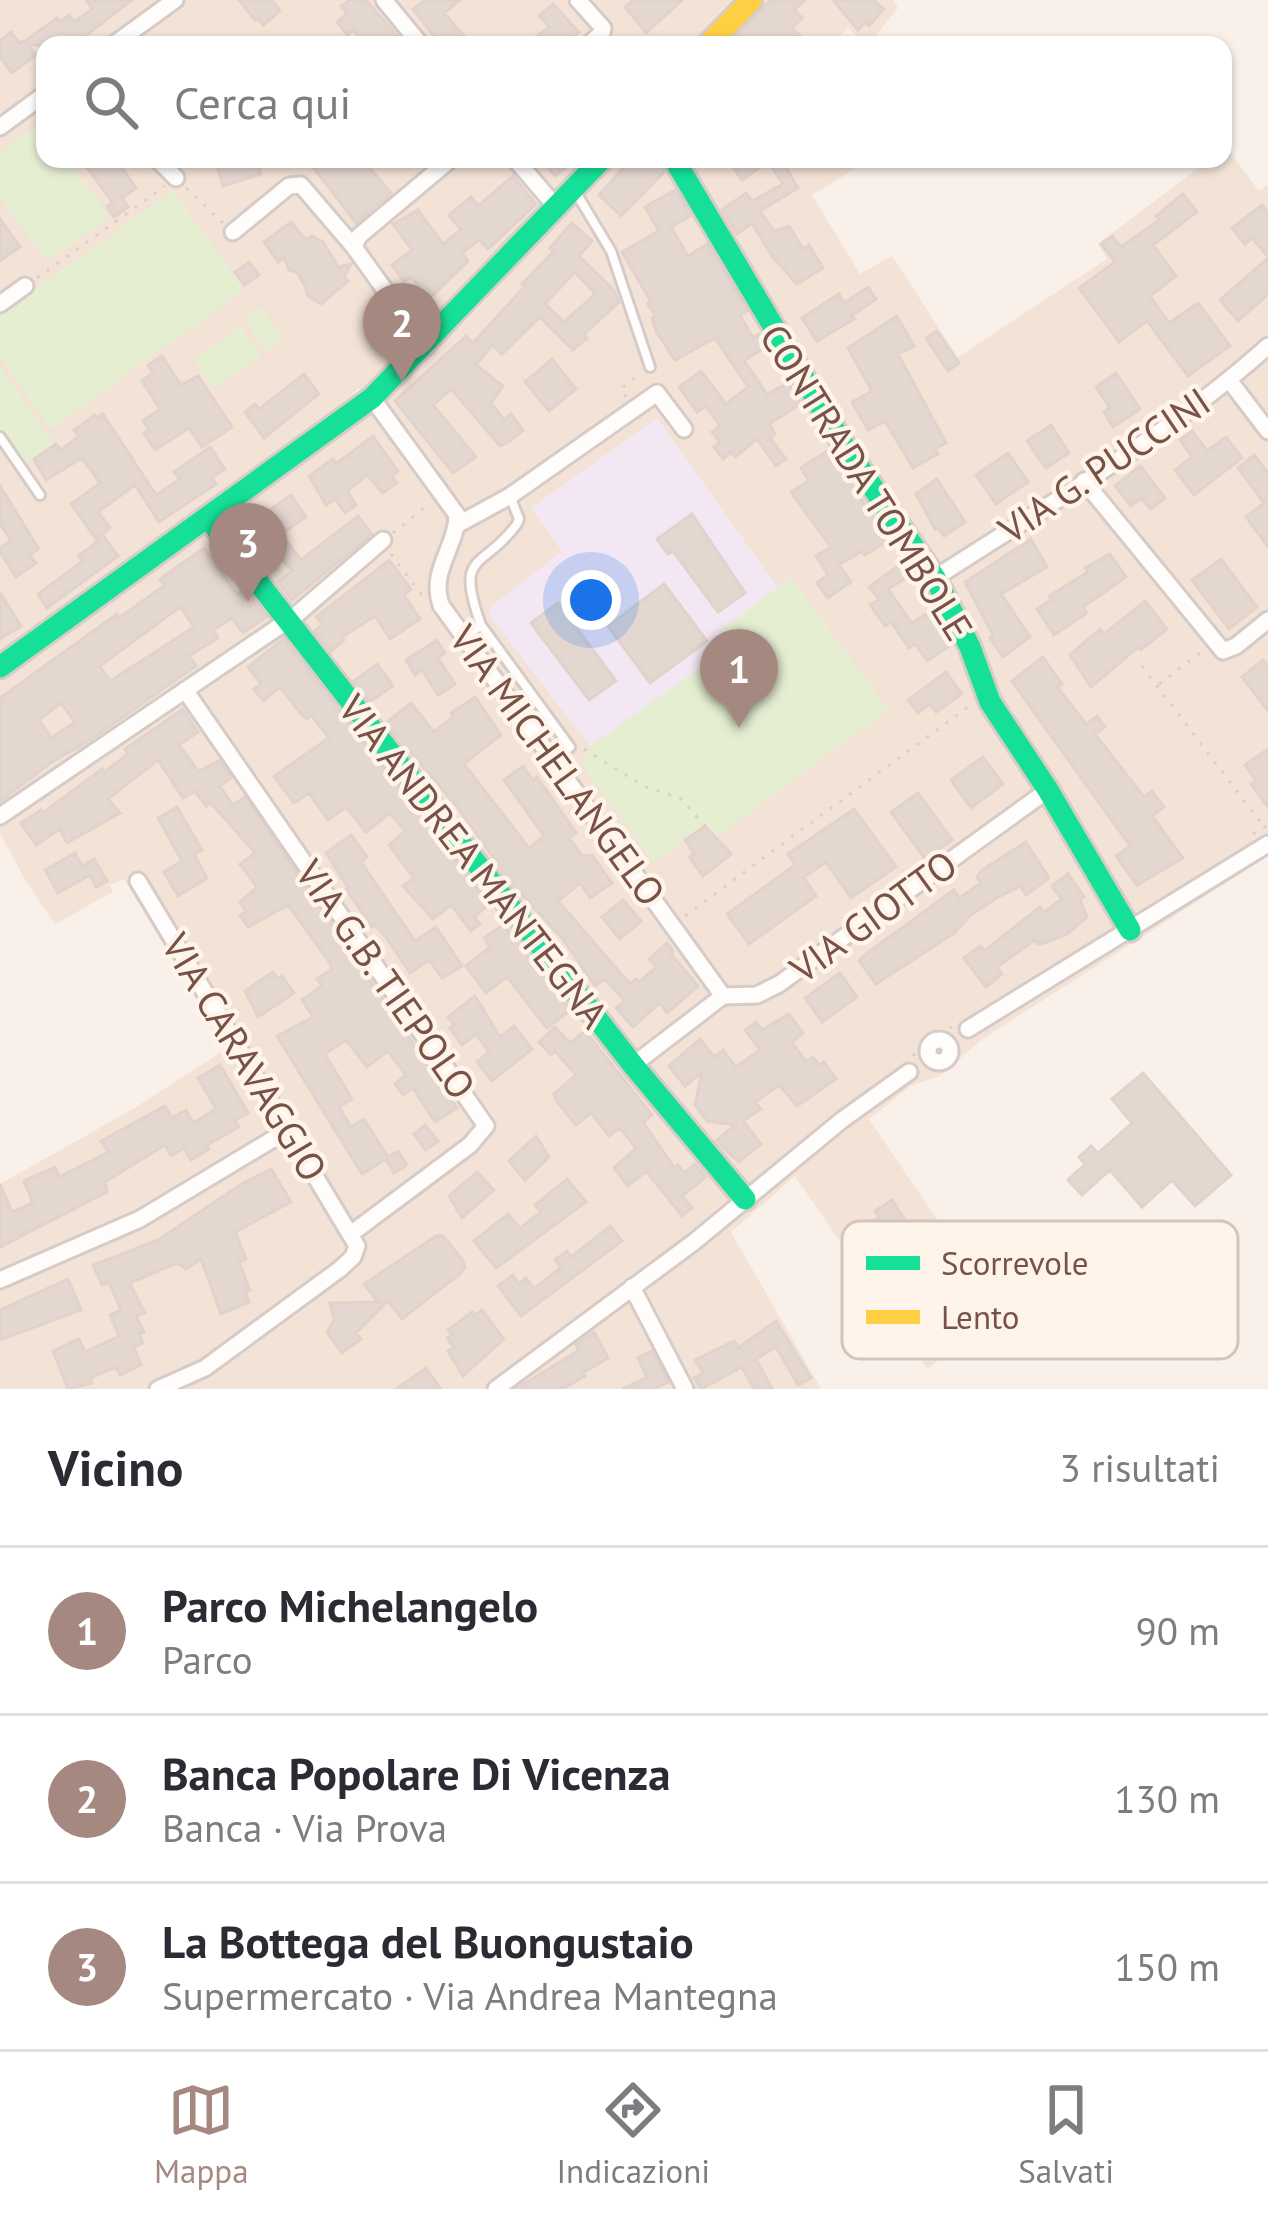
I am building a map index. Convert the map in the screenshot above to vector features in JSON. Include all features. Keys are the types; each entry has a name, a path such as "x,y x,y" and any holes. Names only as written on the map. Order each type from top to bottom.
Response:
{"street":[{"path":"125,36 175,0"},
{"path":"384,0 414,36"},
{"path":"578,0 603,28 598,36"},
{"path":"717,36 751,0"},
{"path":"0,128 36,101"},
{"path":"166,168 176,178"},
{"path":"354,247 359,236 441,168"},
{"path":"522,168 557,208"},
{"path":"0,667 372,398 594,168"},
{"name":"CONTRADA TOMBOLE","path":"679,168 843,444 935,578 970,647 990,702 1130,930"},
{"path":"232,232 289,186 301,185 354,247 425,347"},
{"path":"0,304 26,286"},
{"name":"VIA G. PUCCINI","path":"935,578 1229,380 1268,346"},
{"path":"1229,380 1268,431"},
{"path":"372,398 453,505 457,525 509,496 657,393 683,429"},
{"path":"1084,481 1222,651 1237,646 1268,620"},
{"name":"VIA ANDREA MANTEGNA","path":"209,519 633,1064 745,1199"},
{"name":"VIA MICHELANGELO","path":"457,525 443,559 437,594 723,996"},
{"path":"0,816 287,621 383,540"},
{"name":"VIA G.B. TIEPOLO","path":"185,690 486,1126 482,1136 352,1233"},
{"name":"VIA GIOTTO","path":"633,1064 723,996 757,995 779,984 1048,790"},
{"path":"496,1389 909,1072 932,1043 968,1029 1130,930 1266,835"},
{"name":"VIA CARAVAGGIO","path":"138,881 352,1233"},
{"path":"909,1072 944,1059 968,1029"},
{"path":"932,1043 929,1057 944,1059"},
{"path":"0,1280 140,1219 288,1130"},
{"path":"158,1389 205,1368 340,1269 357,1246 352,1233"},
{"path":"632,1287 685,1389"}],"lane":[{"path":"574,189 611,251 650,368"},
{"path":"0,437 40,494"},
{"path":"509,496 517,524 473,564 469,581 481,625 570,747 554,760"},
{"path":"465,637 481,625"}],"path":[{"path":"26,286 176,178 232,232"},
{"path":"633,409 620,388 650,368"},
{"path":"437,594 424,598 383,540 444,493"},
{"path":"1157,686 1213,644"},
{"path":"1142,666 1266,835"},
{"path":"674,924 980,698"},
{"path":"570,747 590,750 645,788 680,797 705,826"}],"shaded area":[{"path":"0,0 731,0 698,36 36,36 36,168 578,168 368,390 358,389 316,427 0,652"},
{"path":"764,0 893,0 898,8 875,36 857,36 848,28 840,36 729,36"},
{"path":"1232,155 1259,191 1268,185 1268,856 981,1040 941,1075 911,1086 869,1119 938,1221 842,1221 842,1245 795,1176 731,1232 821,1389 0,1389 0,1184 133,1109 226,1049 124,879 110,885 113,892 55,924 25,880 0,833 0,680 363,421 477,310 608,168 856,168 812,195 860,274 892,256 958,357 1107,259 1098,244 1198,168 1232,168"},
{"path":"657,418 779,589 720,632 730,647 590,746 490,616 489,608 562,551 531,508"},
{"path":"920,1359 940,1359 927,1369"}],"green space":[{"path":"36,126 36,168 74,168 109,217 48,262 0,198 0,152"},
{"path":"173,190 244,290 51,429 0,357 0,315"},
{"path":"261,307 283,340 266,352 244,318"},
{"path":"241,327 261,356 213,389 193,359"},
{"path":"0,368 54,444 24,465 0,430"},
{"path":"791,577 888,710 715,838 704,826 654,863 580,761 590,754 590,746 730,647 719,631"}],"building":[{"path":"86,0 132,0 86,36 36,36 36,45 28,45 36,55 12,73 0,57 0,41 11,32 19,43 57,18 60,22 69,15 74,22 92,9"},
{"path":"239,0 272,0 280,11 263,25"},
{"path":"350,0 366,0 397,36 358,36 353,30 347,35 337,22 347,14 341,6"},
{"path":"425,0 460,0 444,13 464,36 434,36 413,9"},
{"path":"633,0 682,0 646,33 625,7"},
{"path":"770,0 805,0 794,10 802,18 792,28 800,36 737,36"},
{"path":"833,0 873,0 884,9 869,26 866,22 858,30"},
{"path":"553,4 579,32 538,36 549,27 539,16"},
{"path":"88,168 122,168 136,188 122,198 128,207 114,217 107,207 113,203"},
{"path":"218,168 259,168 261,174 223,186"},
{"path":"314,168 370,168 391,193 356,223"},
{"path":"624,168 662,168 664,172 621,216 599,195"},
{"path":"733,168 759,168 742,180"},
{"path":"772,168 786,168 798,188 760,211 774,231 789,226 823,268 797,284 752,223 737,234 722,210 746,193 752,201 783,184"},
{"path":"513,176 536,204 488,249 479,240 462,253 468,261 428,300 411,277 404,282 392,265 412,250 393,224 418,210 443,244 461,230 449,215 471,197 478,206"},
{"path":"675,190 690,216 671,227 688,256 707,244 747,311 740,315 753,338 759,334 767,346 744,361 767,394 788,383 801,404 769,424 775,434 770,438 786,459 776,466 757,439 735,457 731,452 723,459 714,447 720,442 712,432 720,426 706,406 697,412 679,387 701,371 726,404 748,387 715,338 675,360 656,331 651,302 622,252 659,231 645,207"},
{"path":"1183,194 1197,212 1153,245 1176,276 1150,296 1169,323 1198,303 1230,346 1188,376 1147,321 1119,342 1079,288 1115,262 1101,244 1112,236 1121,247 1159,220 1156,216"},
{"path":"1262,205 1268,213 1268,257 1252,238 1245,244 1232,228"},
{"path":"0,219 20,247 0,261"},
{"path":"291,222 306,240 312,236 323,242 338,267 351,264 344,276 348,281 321,304 307,295 284,257 278,262 264,242"},
{"path":"572,223 592,241 579,256 614,290 619,302 573,350 540,317 502,354 492,345 476,365 503,386 491,403 504,420 511,414 523,430 510,441 500,446 451,389 433,405 476,457 453,473 395,401 466,336 473,343 554,251 550,248","holes":["575,272 595,294 564,322 545,304"]},
{"path":"1268,258 1268,294 1238,321 1220,300"},
{"path":"249,262 259,275 244,285 235,272"},
{"path":"868,287 876,299 817,341 802,318 839,294 844,303"},
{"path":"897,316 914,346 898,354 946,443 935,449 938,454 913,468 885,421 868,430 852,402 872,391 848,348"},
{"path":"937,331 959,363 948,371 926,338"},
{"path":"162,356 181,385 198,376 232,427 202,447 189,428 155,450 144,433 149,430 143,421 160,409 142,381 153,373 148,365"},
{"path":"552,359 576,389 549,411 525,382"},
{"path":"1116,373 1140,409 1113,427 1104,412 1110,408 1096,387"},
{"path":"304,374 319,394 264,438 245,412 255,404 259,409"},
{"path":"103,414 156,495 180,479 174,472 210,447 225,469 212,477 216,484 159,522 135,485 98,512 110,528 96,539 71,504 100,483 82,458 46,480 34,459 56,444 61,450 79,436 74,430"},
{"path":"1051,425 1069,453 1046,468 1027,441"},
{"path":"1192,431 1207,451 1226,437 1242,458 1194,495 1175,470 1192,457 1180,440"},
{"path":"373,436 398,471 392,476 397,483 383,493 367,475 347,491 356,505 345,513 335,499 326,505 309,476 333,459 336,464"},
{"path":"827,451 890,539 839,565 851,582 828,598 817,583 828,575 816,556 831,547 791,492 809,481 801,468"},
{"path":"1008,453 1028,482 996,504 976,475"},
{"path":"1254,455 1268,473 1268,547 1246,517 1264,503 1238,468"},
{"path":"1140,466 1165,498 1151,509 1141,498 1131,506 1115,486"},
{"path":"937,479 965,522 944,536 935,529 916,494"},
{"path":"0,486 39,549 30,555 36,563 16,577 0,552 11,540 0,524"},
{"path":"291,495 306,517 281,534 301,560 358,516 372,534 292,600 278,582 292,571 247,526"},
{"path":"692,514 745,593 718,612 673,551 668,554 657,539"},
{"path":"104,537 118,556 47,608 38,594 83,561 78,556"},
{"path":"1031,539 1047,567 1001,594 1030,637 1003,657 965,582"},
{"path":"204,548 237,595 244,589 266,617 243,633 232,618 213,630 218,638 189,656 196,666 0,801 0,698 165,585 160,579","holes":["180,607 194,627 110,681 100,666","61,703 75,722 51,738 39,720"]},
{"path":"1110,554 1126,577 1083,607 1087,613 1054,635 1037,609 1088,572 1085,568"},
{"path":"1221,559 1257,607 1229,629 1192,580"},
{"path":"389,560 411,589 404,595 420,619 390,639 375,616 342,637 331,651 315,631 322,624 316,617"},
{"path":"905,561 914,573 888,589 912,623 933,610 952,644 927,661 915,644 909,648 891,622 885,626 870,605 879,599 869,587"},
{"path":"664,584 707,641 650,683 608,626"},
{"path":"0,593 21,626 0,639"},
{"path":"1145,601 1167,629 1091,687 1070,655"},
{"path":"558,603 616,681 589,700 531,623"},
{"path":"283,639 489,904 474,917 480,924 471,931 451,905 433,919 403,886 414,878 389,845 405,831 390,813 366,832 346,807 328,820 309,793 294,803 274,776 329,738 280,687 263,701 254,689 261,684 248,667"},
{"path":"437,640 445,653 438,658 455,684 438,695 422,670 415,675 406,660"},
{"path":"1043,657 1062,684 1057,687 1086,724 1097,716 1105,727 1095,734 1144,797 1152,791 1164,807 1152,816 1183,858 1137,885 1116,856 1130,846 1012,681"},
{"path":"1263,660 1268,666 1268,711 1242,677"},
{"path":"377,664 393,686 370,702 354,681"},
{"path":"946,672 962,694 936,712 930,704 918,713 908,700"},
{"path":"475,697 501,735 464,764 529,848 544,836 504,780 523,766 533,780 537,777 576,833 569,838 582,856 592,855 612,883 590,898 580,883 558,901 630,984 657,967 649,959 667,943 698,986 667,1013 660,1003 633,1027 616,1008 625,1001 605,979 595,986 562,938 510,882 459,809 386,723 411,703 434,732"},
{"path":"183,709 198,732 179,745 198,771 219,761 231,778 220,786 233,805 245,797 457,1108 435,1122 413,1088 403,1095 395,1084 406,1075 388,1051 367,1067 346,1040 325,1054 352,1099 339,1107 351,1127 364,1119 388,1157 398,1151 407,1165 394,1173 386,1159 362,1174 277,1036 313,1017 302,1000 322,986 317,979 331,970 331,964 288,905 248,927 240,915 246,911 240,902 257,887 240,864 255,853 211,803 206,806 195,791 183,798 158,760 108,799 120,813 67,843 60,829 36,845 21,823 43,813 102,769 104,772 128,754 125,749"},
{"path":"1268,749 1268,808 1251,784 1256,781 1245,765"},
{"path":"983,757 1003,784 971,808 951,780"},
{"path":"918,793 952,840 925,859 891,812"},
{"path":"177,807 202,850 194,854 207,878 178,896 164,872 182,861 158,818"},
{"path":"854,809 896,867 851,898 826,862 804,877 816,896 749,944 727,914 795,865 788,854"},
{"path":"705,826 731,854 703,876 689,857 694,854 685,840"},
{"path":"351,835 367,857 361,862 415,941 436,927 462,966 442,978 429,960 410,973 385,936 372,927 326,853"},
{"path":"1026,842 1049,878 1026,895 1020,886 995,899 954,933 876,984 859,961 866,954 954,890 959,898 981,883 977,877 982,870"},
{"path":"75,853 82,866 94,859 107,881 96,887 90,875 58,893 45,870"},
{"path":"1068,874 1084,897 1080,900 1087,917 1067,934 1038,944 1035,940 997,967 1002,974 986,987 964,958 980,946 984,951 1040,907 1044,912 1062,899 1052,886"},
{"path":"623,900 641,921 620,939 602,917"},
{"path":"503,925 571,1010 547,1028 507,977 486,993 466,966 490,947 484,938"},
{"path":"273,972 294,993 258,1017 245,991"},
{"path":"840,973 857,997 822,1022 805,998"},
{"path":"475,996 500,1037 514,1026 532,1049 492,1081 477,1062 489,1052 476,1034 462,1045 450,1028 454,1025 448,1017"},
{"path":"789,1014 803,1033 792,1042 806,1062 813,1057 819,1065 824,1062 836,1079 797,1106 779,1085 755,1102 761,1109 743,1121 761,1144 739,1162 716,1141 735,1125 707,1121 695,1105 702,1072 685,1086 669,1066 700,1039 714,1057 723,1050 736,1067 760,1050 745,1030 756,1022 762,1030"},
{"path":"555,1027 570,1043 585,1031 652,1115 643,1122 674,1167 678,1165 684,1173 695,1164 706,1177 682,1196 692,1208 682,1216 646,1171 628,1186 614,1168 636,1148 620,1128 609,1136 591,1113 576,1125 557,1102 554,1094 576,1075 555,1051 551,1055 539,1042"},
{"path":"220,1065 248,1113 235,1120 239,1127 191,1160 184,1148 171,1156 165,1145 105,1182 107,1192 0,1247 0,1184 12,1212 33,1203 24,1181 55,1167 59,1177 108,1152 101,1141 165,1106 172,1118 186,1110 193,1123 216,1109 198,1078"},
{"path":"1143,1073 1231,1175 1195,1206 1172,1180 1142,1207 1110,1170 1082,1195 1068,1180 1085,1164 1079,1157 1091,1146 1098,1153 1132,1123 1112,1099"},
{"path":"425,1125 438,1141 426,1150 414,1134"},
{"path":"536,1136 549,1157 525,1180 509,1161"},
{"path":"271,1169 291,1202 235,1232 246,1259 239,1262 250,1290 245,1292 249,1302 221,1314 201,1259 186,1269 177,1263 132,1282 145,1313 136,1316 144,1332 139,1334 143,1343 134,1347 141,1365 120,1375 116,1367 90,1378 92,1383 68,1389 53,1351 79,1339 85,1352 119,1336 110,1315 121,1310 109,1282 102,1285 93,1265 158,1240"},
{"path":"477,1172 494,1190 462,1218 449,1196"},
{"path":"567,1179 586,1202 496,1268 474,1241 508,1214 520,1228 541,1212 535,1205"},
{"path":"892,1200 906,1221 872,1221 879,1217 875,1211"},
{"path":"610,1226 622,1241 521,1316 498,1286 513,1275 519,1284 526,1278 534,1289 561,1267 555,1260 567,1251 571,1257"},
{"path":"436,1236 443,1236 462,1259 465,1267 460,1274 402,1319 388,1301 356,1333 361,1339 342,1353 327,1332 334,1320 330,1303 378,1302 364,1284"},
{"path":"68,1279 81,1310 0,1340 0,1310"},
{"path":"482,1310 504,1339 463,1376 448,1351 454,1347 447,1338 452,1334 448,1330"},
{"path":"776,1321 811,1378 798,1385 776,1347 756,1359 772,1389 754,1389 742,1367 701,1389 694,1378 703,1373 695,1360 734,1341 738,1348"},
{"path":"594,1332 608,1358 585,1376 562,1389 516,1389 579,1350 576,1345"},
{"path":"652,1351 668,1382 654,1389 622,1389 647,1377 638,1358"},
{"path":"426,1368 441,1389 396,1389"}],"traffic: fast":[{"path":"0,667 372,398 593,168"},
{"path":"679,168 843,444 935,578 970,647 990,702 1130,930"},
{"path":"209,519 633,1065 745,1199"}],"traffic: slow":[{"path":"717,36 751,0"}],"place":[{"name":"Banca Popolare Di Vicenza","path":"402,382"},
{"name":"La Bottega del Buongustaio","path":"248,602"},
{"name":"Parco Michelangelo","path":"739,728"}]}
